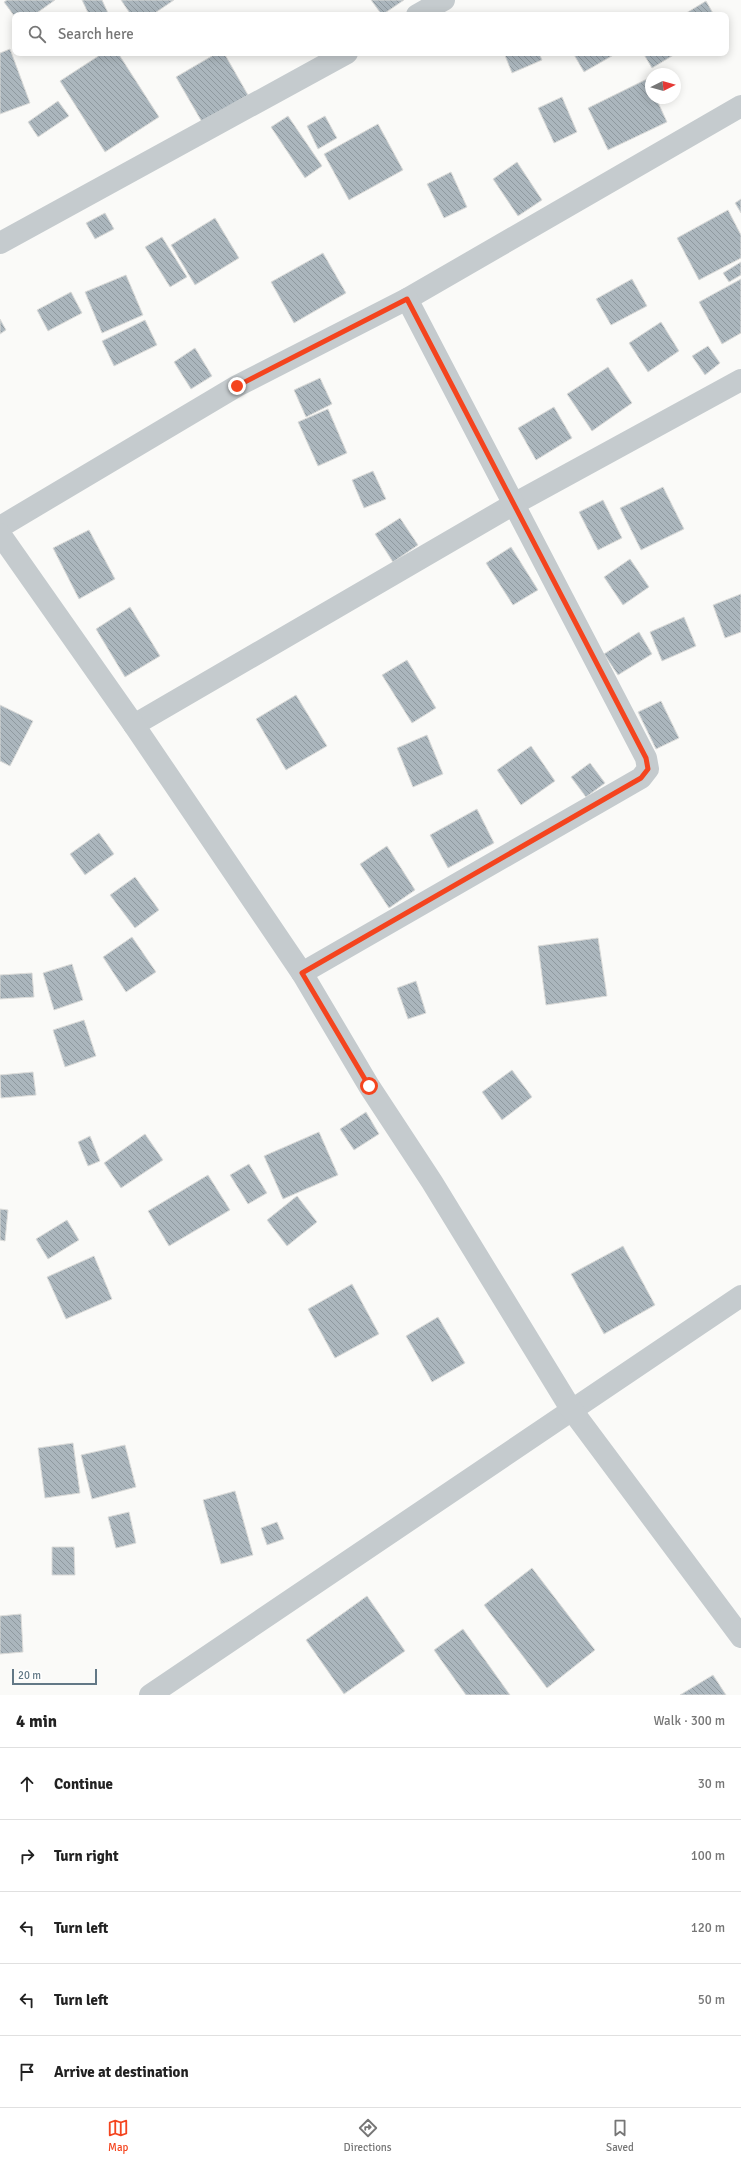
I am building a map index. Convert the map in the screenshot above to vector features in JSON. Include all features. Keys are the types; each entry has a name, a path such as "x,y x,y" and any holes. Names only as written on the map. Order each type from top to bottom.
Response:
{"street":[{"path":"422,12 444,0"},
{"path":"0,243 342,56"},
{"path":"0,527 237,386 407,299 741,106"},
{"path":"302,973 579,816 641,778 648,769 646,758 407,299"},
{"path":"134,725 514,504 741,380"},
{"path":"0,534 134,725 302,973 369,1086 432,1182 571,1409 741,1637"},
{"path":"150,1695 571,1409 741,1296"}],"building":[{"path":"7,0 55,0 38,12 12,13 4,2"},
{"path":"82,0 102,0 108,12 88,12"},
{"path":"121,0 174,0 156,12 129,12"},
{"path":"371,0 404,0 386,12 380,12"},
{"path":"706,1 712,12 688,12"},
{"path":"10,49 30,103 0,114 0,53"},
{"path":"98,56 120,56 159,117 105,152 60,81"},
{"path":"212,56 226,56 248,95 202,122 176,77"},
{"path":"505,56 540,56 542,60 512,73"},
{"path":"575,56 612,56 584,72"},
{"path":"645,56 672,56 652,68"},
{"path":"645,80 645,104 659,104 667,122 608,150 588,108"},
{"path":"562,97 577,132 554,143 538,108"},
{"path":"58,101 69,116 38,137 28,122"},
{"path":"288,116 322,166 305,178 271,127"},
{"path":"325,116 337,138 318,149 307,126"},
{"path":"378,124 403,170 349,200 324,154"},
{"path":"517,162 542,200 518,216 493,179"},
{"path":"451,172 467,207 444,218 427,184"},
{"path":"741,199 741,213 735,203"},
{"path":"728,210 741,235 741,258 699,280 677,238"},
{"path":"105,213 114,229 95,239 86,223"},
{"path":"215,218 239,258 195,285 171,245"},
{"path":"162,237 187,277 170,287 145,247"},
{"path":"323,253 346,293 294,323 271,282"},
{"path":"741,262 741,275 729,282 723,273"},
{"path":"126,275 143,315 102,333 85,292"},
{"path":"632,279 647,306 611,325 596,299"},
{"path":"741,279 741,333 722,344 699,302"},
{"path":"71,292 82,313 48,331 37,310"},
{"path":"0,319 6,330 0,334"},
{"path":"145,320 157,345 114,366 102,341"},
{"path":"661,322 679,351 648,372 629,343"},
{"path":"708,346 720,363 705,375 692,356"},
{"path":"195,348 212,376 191,389 174,362"},
{"path":"608,367 632,403 592,431 567,394"},
{"path":"320,378 332,404 306,417 294,390"},
{"path":"554,407 572,438 536,460 518,428"},
{"path":"328,409 347,453 318,466 298,422"},
{"path":"373,471 386,499 364,508 352,480"},
{"path":"663,487 684,529 641,550 620,508"},
{"path":"603,500 622,538 598,550 579,512"},
{"path":"400,518 418,545 393,562 375,534"},
{"path":"89,530 115,579 79,599 53,548"},
{"path":"511,547 538,590 513,605 486,563"},
{"path":"630,559 649,587 623,605 604,577"},
{"path":"741,594 741,632 725,638 713,605"},
{"path":"130,607 160,656 125,677 96,629"},
{"path":"684,617 696,646 662,661 650,632"},
{"path":"639,632 652,654 618,675 604,654"},
{"path":"407,660 436,708 412,723 382,675"},
{"path":"296,695 327,746 286,770 256,719"},
{"path":"661,701 679,738 656,749 638,712"},
{"path":"0,705 33,721 10,766 0,761"},
{"path":"427,735 443,774 413,787 397,748"},
{"path":"531,746 555,781 521,805 497,770"},
{"path":"590,763 605,783 586,797 571,777"},
{"path":"477,809 494,843 448,868 430,835"},
{"path":"99,833 114,854 85,875 70,854"},
{"path":"387,846 415,890 389,908 360,864"},
{"path":"135,877 159,910 135,928 110,895"},
{"path":"132,937 156,972 126,992 103,957"},
{"path":"598,938 607,996 546,1005 538,946"},
{"path":"72,964 83,1000 54,1010 43,973"},
{"path":"32,973 34,997 0,999 0,975"},
{"path":"416,981 426,1013 408,1019 397,988"},
{"path":"84,1020 96,1056 65,1067 53,1030"},
{"path":"512,1070 532,1097 502,1120 482,1092"},
{"path":"33,1072 36,1095 1,1098 0,1075"},
{"path":"366,1112 379,1134 354,1150 340,1129"},
{"path":"319,1132 338,1175 283,1199 264,1156"},
{"path":"145,1134 163,1160 121,1188 104,1163"},
{"path":"90,1136 100,1161 88,1166 78,1142"},
{"path":"249,1164 267,1193 248,1204 230,1175"},
{"path":"208,1175 230,1210 169,1246 148,1211"},
{"path":"297,1196 317,1222 287,1246 267,1220"},
{"path":"0,1209 8,1210 5,1241 0,1240"},
{"path":"67,1220 79,1240 48,1259 36,1239"},
{"path":"623,1246 655,1305 604,1334 571,1274"},
{"path":"94,1256 112,1299 66,1319 47,1277"},
{"path":"352,1284 379,1334 335,1358 308,1309"},
{"path":"438,1317 465,1363 432,1382 406,1336"},
{"path":"73,1443 80,1493 45,1498 38,1448"},
{"path":"125,1445 136,1487 92,1499 81,1455"},
{"path":"235,1491 253,1555 221,1564 203,1500"},
{"path":"129,1512 136,1543 116,1548 108,1517"},
{"path":"277,1522 284,1539 267,1545 261,1528"},
{"path":"52,1547 74,1547 75,1575 52,1575"},
{"path":"532,1568 595,1650 547,1688 484,1605"},
{"path":"367,1596 405,1651 344,1694 306,1640"},
{"path":"21,1614 23,1652 0,1654 0,1616"},
{"path":"463,1629 510,1695 466,1695 434,1650"},
{"path":"713,1675 726,1695 680,1695"}],"route":[{"path":"237,386 407,299 646,758 648,769 641,778 579,816 302,973 369,1086"}]}
